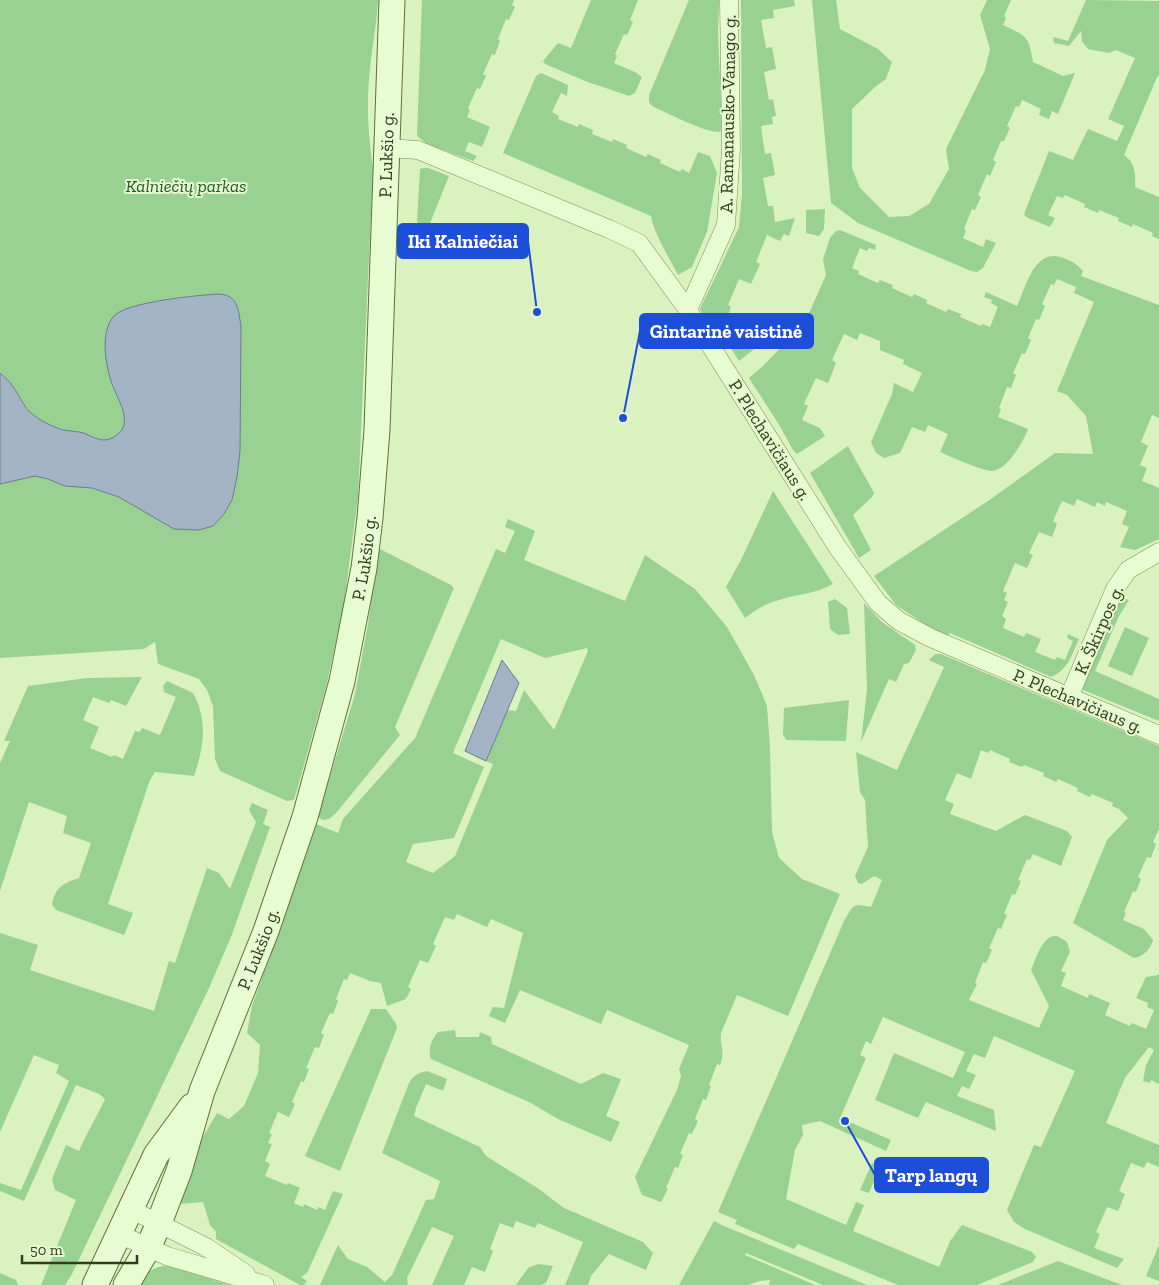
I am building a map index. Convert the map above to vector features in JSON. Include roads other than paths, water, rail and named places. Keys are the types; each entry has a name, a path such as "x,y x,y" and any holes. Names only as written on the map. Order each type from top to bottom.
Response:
{"main road":[{"name":"P. Lukšio g.","path":"126,1285 148,1248 159,1223 179,1171 202,1092 266,931 291,860 324,754 342,681 364,568 377,430 392,0"},
{"name":"P. Lukšio g.","path":"95,1285 156,1155 202,1092"}],"street":[{"name":"A. Ramanausko-Vanago g.","path":"688,310 726,225 731,149 729,0"},
{"name":"P. Plechavičiaus g.","path":"387,148 418,150 639,243 688,310 838,548 878,603 899,622 931,638 1159,735"},
{"name":"K. Škirpos g.","path":"1069,697 1115,589 1128,570 1159,552"},
{"path":"130,1209 206,1247 262,1284"},
{"path":"119,1234 167,1256 262,1284"}],"water":[{"path":"219,294 234,300 238,309 241,326 240,451 232,500 224,514 213,526 199,530 174,529 119,497 92,488 65,486 35,476 0,484 0,373 10,383 33,415 41,420 63,430 82,433 101,440 110,439 121,431 124,425 124,414 107,365 105,347 110,321 123,310 134,306"},
{"path":"502,660 519,683 486,761 465,751"}],"place":[{"name":"Iki Kalniečiai","path":"537,312"},
{"name":"Gintarinė vaistinė","path":"623,418"},
{"name":"Tarp langų","path":"845,1121"}],"park label":[{"name":"Kalniečių parkas","path":"186,186"}]}
